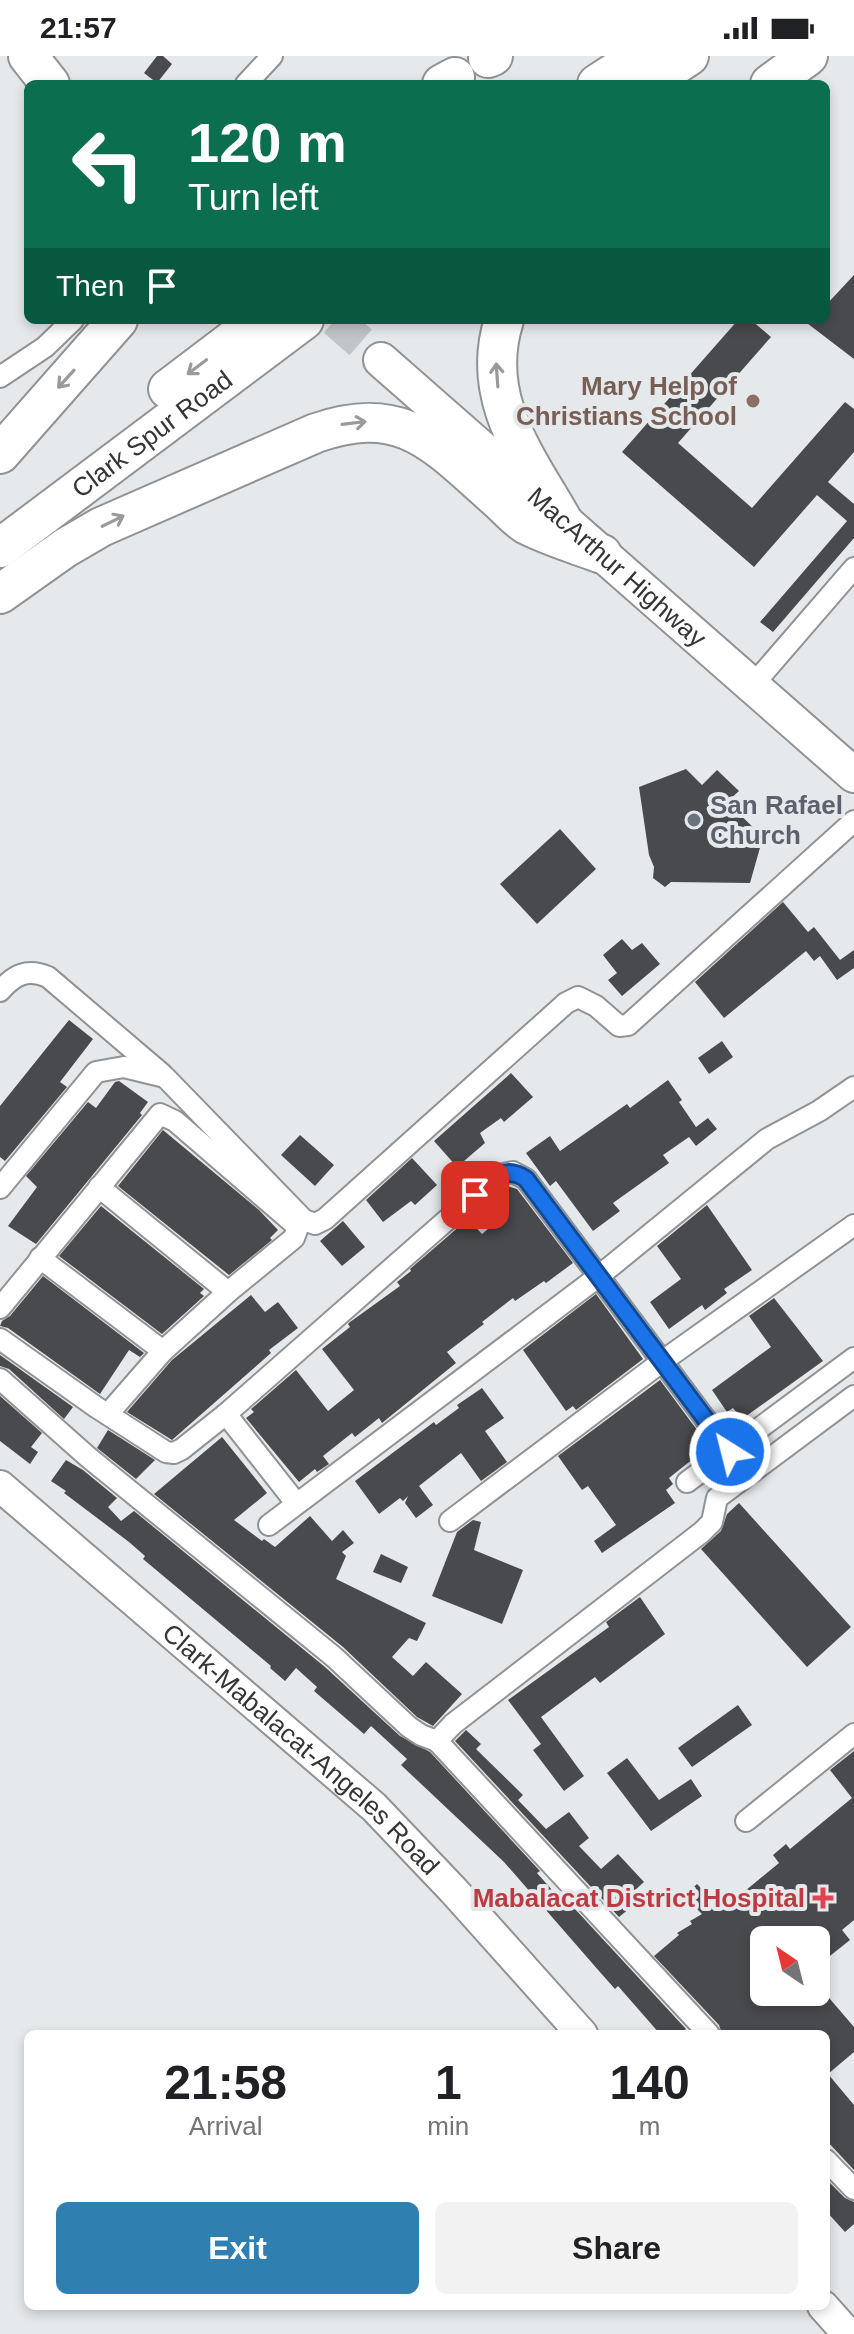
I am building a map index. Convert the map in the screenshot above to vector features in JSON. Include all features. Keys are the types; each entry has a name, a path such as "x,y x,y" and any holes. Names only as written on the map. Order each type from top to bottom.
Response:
{"highway":[{"path":"30,56 47,80"},
{"path":"30,56 62,80"},
{"path":"603,80 640,56"},
{"path":"653,80 689,56"},
{"path":"775,80 808,56"},
{"path":"0,454 114,324"},
{"name":"Clark Spur Road","path":"0,517 254,324"},
{"name":"Clark Spur Road","path":"0,548 299,324"},
{"path":"503,324 496,363 497,386 505,413 515,438 563,521"},
{"name":"MacArthur Highway","path":"381,360 854,775"},
{"path":"0,594 65,548 118,518 316,433 359,422 386,423 417,433 443,451 526,524 602,554"}],"main road":[{"name":"Clark-Mabalacat-Angeles Road","path":"0,1486 374,1807 578,2030"},
{"path":"827,2310 848,2334"}],"street":[{"path":"250,80 272,56"},
{"path":"0,377 45,347 69,324"},
{"path":"752,686 854,568"},
{"path":"0,991 9,980 28,972 48,977 165,1077 304,1220 315,1224 325,1219 566,1003 578,997 619,1026 628,1025 854,821"},
{"path":"0,1188 96,1072 124,1067 165,1077"},
{"path":"269,1525 599,1276 767,1139 819,1111 854,1087"},
{"path":"0,1308 160,1114 175,1121 298,1227 294,1238 163,1351 108,1414"},
{"path":"0,1339 166,1452 174,1453 226,1414 498,1175 513,1172 526,1179 730,1452"},
{"path":"99,1187 228,1292"},
{"path":"450,1521 664,1360 854,1225"},
{"path":"40,1258 163,1351"},
{"path":"687,1482 854,1358"},
{"path":"0,1379 88,1457 334,1657 409,1727 437,1741 705,2030"},
{"path":"437,1741 453,1724 702,1532 712,1522 717,1498 854,1396"},
{"path":"226,1414 296,1503"},
{"path":"746,1821 854,1734"},
{"path":"830,2164 854,2189"}],"building":[{"path":"157,56 163,56 172,64 159,80 153,80 144,73"},
{"path":"854,275 854,359 808,324 830,324 830,301"},
{"path":"734,324 756,324 771,337 678,443 752,508 845,402 854,409 854,452 828,482 854,504 854,538 773,632 760,622 847,521 817,495 754,567 622,452"},
{"name":"San Rafael Church","path":"686,769 702,785 717,770 739,791 727,802 763,837 750,883 671,882 665,887 653,878 654,867 649,855 639,787"},
{"path":"560,829 596,869 537,924 500,884"},
{"path":"783,902 808,932 814,927 840,960 854,950 854,968 837,980 820,956 814,961 806,951 724,1018 695,982"},
{"path":"622,939 632,950 642,943 660,964 622,996 608,980 617,973 603,955"},
{"path":"69,1020 93,1039 60,1082 67,1087 5,1161 0,1157 0,1106"},
{"path":"722,1041 733,1057 709,1074 698,1058"},
{"path":"511,1073 533,1097 504,1122 501,1118 480,1133 485,1143 457,1167 434,1141"},
{"path":"668,1080 696,1127 708,1118 717,1129 696,1146 689,1137 663,1155 669,1163 613,1203 620,1211 593,1231 556,1181 550,1186 526,1153 550,1136 560,1151 627,1104 630,1108"},
{"path":"119,1081 148,1102 140,1113 142,1115 36,1244 8,1226 37,1187 26,1176 88,1102 96,1108"},
{"path":"163,1130 259,1210 278,1230 270,1238 272,1240 229,1275 118,1186"},
{"path":"300,1135 334,1165 315,1186 281,1155"},
{"path":"412,1158 437,1185 415,1205 411,1201 383,1222 366,1200"},
{"path":"507,1186 517,1189 573,1263 546,1283 544,1281 515,1301 513,1298 482,1322 484,1324 447,1352 456,1363 382,1423 379,1418 355,1437 352,1433 323,1456 329,1464 317,1472 315,1469 299,1482 246,1418 254,1412 251,1409 296,1370 328,1411 354,1390 322,1349 350,1327 350,1322 400,1286 397,1282 410,1269 468,1219 482,1234 501,1218 487,1202"},
{"path":"707,1205 752,1270 724,1289 727,1293 705,1310 702,1305 669,1329 650,1302 681,1279 657,1246"},
{"path":"101,1206 204,1289 200,1293 204,1296 162,1334 59,1256"},
{"path":"343,1221 365,1247 342,1266 320,1241"},
{"path":"43,1276 144,1353 140,1357 129,1350 100,1394 8,1328 0,1326"},
{"path":"596,1294 643,1359 576,1410 573,1406 566,1411 523,1350"},
{"path":"251,1295 265,1312 278,1302 298,1328 269,1350 271,1353 172,1440 127,1412 172,1360"},
{"path":"774,1298 823,1361 742,1419 733,1408 727,1412 712,1390 771,1347 749,1316"},
{"path":"0,1355 73,1407 64,1419 9,1369 0,1366"},
{"path":"660,1380 703,1438 697,1443 703,1451 669,1478 673,1484 666,1490 675,1503 602,1553 594,1541 616,1525 588,1486 582,1490 558,1456"},
{"path":"482,1388 504,1418 485,1431 507,1462 481,1481 461,1453 419,1486 433,1505 416,1518 405,1503 408,1496 403,1501 400,1498 379,1514 355,1481 434,1422 436,1425 459,1408 457,1405"},
{"path":"0,1396 42,1433 31,1447 38,1452 30,1464 0,1441"},
{"path":"108,1430 155,1460 136,1479 97,1448"},
{"path":"222,1437 267,1493 234,1520 275,1547 310,1516 332,1541 343,1530 354,1543 342,1552 346,1556 336,1579 426,1623 417,1641 409,1638 392,1657 413,1676 426,1662 462,1694 433,1726 417,1717 343,1647 154,1494"},
{"path":"66,1460 83,1470 117,1498 108,1507 121,1521 134,1511 325,1667 400,1736 430,1752 540,1871 537,1873 560,1899 563,1896 686,2029 656,2030 618,1986 615,1989 504,1862 401,1765 407,1759 371,1726 364,1734 314,1691 317,1687 296,1668 285,1681 143,1559 145,1556 129,1542 51,1481"},
{"path":"739,1503 851,1627 807,1667 701,1549 721,1531 727,1514"},
{"path":"473,1520 481,1522 474,1550 523,1570 502,1624 432,1596 457,1532"},
{"path":"381,1554 408,1567 401,1583 373,1572"},
{"path":"640,1597 665,1634 600,1683 595,1677 541,1717 584,1776 564,1791 533,1750 541,1744 508,1700 609,1627 606,1622"},
{"path":"738,1705 752,1725 692,1767 678,1748"},
{"path":"466,1730 481,1744 476,1749 523,1795 518,1800 546,1829 569,1812 589,1838 579,1846 601,1869 618,1854 644,1882 624,1900 630,1908 619,1917 455,1741"},
{"path":"854,1751 854,1920 842,1930 850,1940 830,1956 830,1926 750,1926 750,2006 830,2006 830,1999 854,2027 854,2052 830,2072 830,2030 721,2030 654,1956 679,1935 677,1933 692,1924 690,1921 702,1914 684,1896 697,1884 722,1910 779,1863 773,1855 786,1844 790,1849 852,1798 830,1770"},
{"path":"627,1758 659,1800 691,1779 702,1796 651,1831 607,1773"},
{"path":"830,2076 854,2105 854,2170 830,2144"},
{"path":"830,2183 845,2198 854,2202 854,2224 845,2232 830,2215"}],"tunnel":[{"path":"340,324 381,360"}],"place":[{"name":"Mary Help of Christians School","path":"753,401"},
{"name":"San Rafael Church","path":"694,820"},
{"name":"Mabalacat District Hospital","path":"823,1898"}],"route":[{"path":"475,1195 505,1172 513,1172 526,1179 730,1452"}]}
